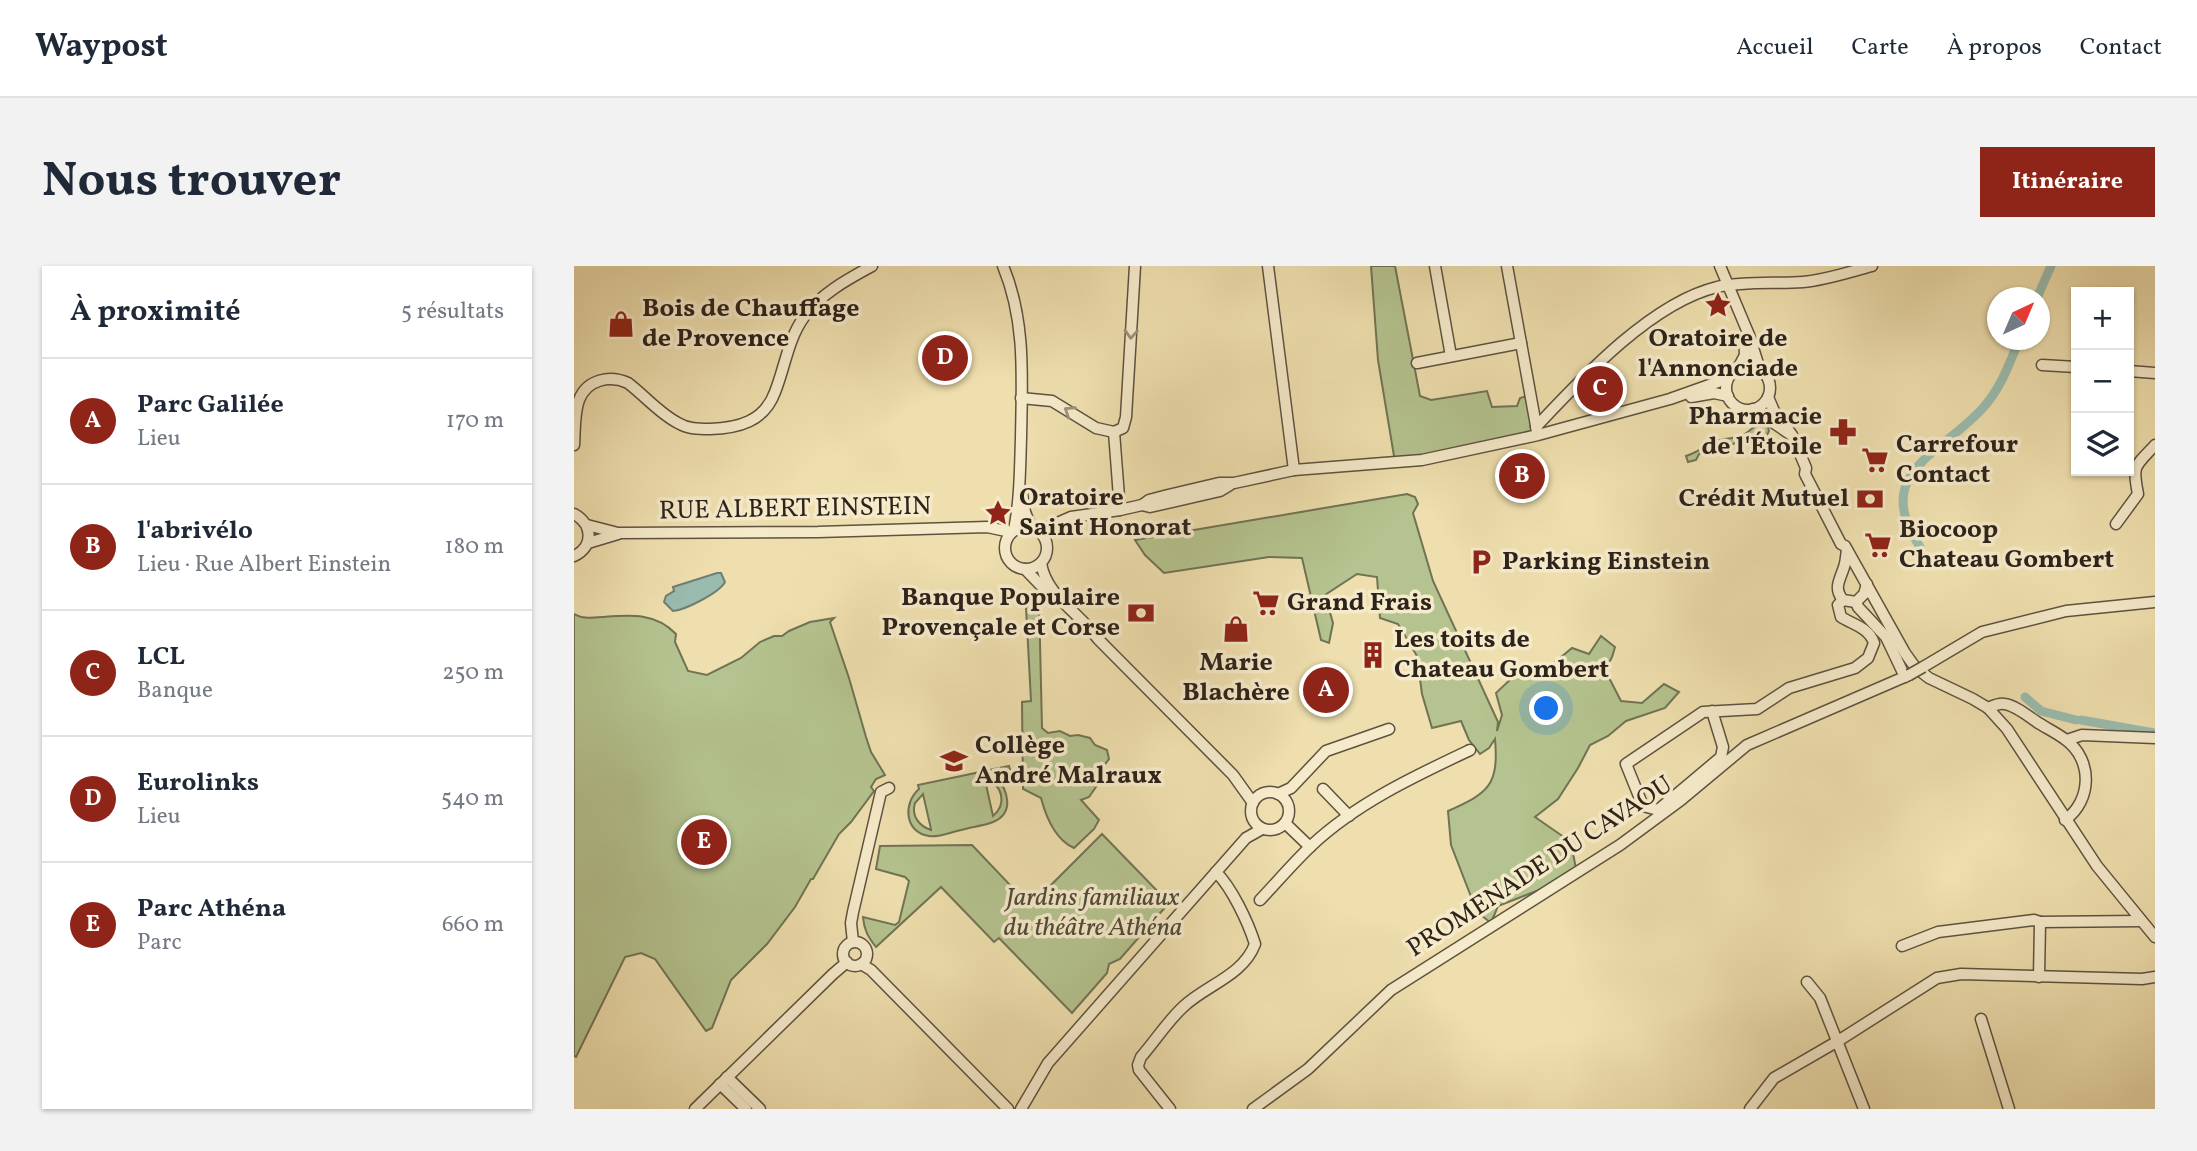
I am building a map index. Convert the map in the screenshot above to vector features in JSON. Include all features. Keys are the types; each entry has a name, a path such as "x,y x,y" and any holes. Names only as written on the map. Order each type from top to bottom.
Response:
{"street":[{"path":"574,445 579,401 588,388 607,378 628,383 675,422 690,428 734,427 757,417 769,405 775,393 796,329 805,315 823,297 872,266"},
{"path":"1003,266 1019,321 1022,355 1018,513 1013,531 1004,544 1009,561 1025,569 1031,569 1041,563 1046,556 1047,543 1065,526 1105,513 1220,491 1234,483 1294,470 1422,460 1670,399 1714,393 1728,396"},
{"path":"1021,398 1052,401 1096,428 1114,432 1123,428 1126,417 1135,266"},
{"path":"1268,266 1294,470"},
{"path":"1435,266 1451,356"},
{"path":"1507,266 1537,431"},
{"path":"1720,266 1749,335 1760,370"},
{"path":"1537,431 1579,382 1640,327 1679,303 1728,285 1812,281 1871,266"},
{"path":"1739,312 1746,348 1745,355 1727,381 1728,396 1739,408 1753,409 1760,407 1768,397"},
{"path":"1417,363 1521,343"},
{"path":"2042,365 2071,367"},
{"path":"1670,399 1718,382 1745,366 1765,373 1770,384 1768,397 1773,411 1791,435 1806,468 1805,474 1841,544 1867,584 1913,671"},
{"path":"2134,371 2155,373"},
{"path":"1753,409 1791,435"},
{"path":"1114,432 1120,510"},
{"path":"2116,524 2138,494 2134,472 2136,466 2155,445"},
{"path":"1019,479 1025,512 1047,543"},
{"path":"574,556 588,543 589,531 575,512"},
{"path":"1013,531 1023,527 1035,529 1095,512 1105,513"},
{"name":"RUE ALBERT EINSTEIN","path":"587,525 618,533 973,527 1013,531"},
{"name":"RUE ALBERT EINSTEIN","path":"973,527 992,533 1004,544"},
{"name":"RUE ALBERT EINSTEIN","path":"588,543 618,533"},
{"path":"1846,548 1844,567 1837,581 1838,594 1843,600 1856,601 1864,594 1867,584"},
{"path":"1041,563 1045,580 1098,639 1233,775 1253,803"},
{"path":"1025,569 1098,639"},
{"path":"1712,711 1723,747 1721,757 1658,810 1643,806 1626,764 1696,716 1703,712 1712,711 1757,709 1789,688 1855,668 1868,658 1874,643 1871,636 1841,617 1838,605 1843,600"},
{"path":"1856,601 1858,607 1913,671 1988,708 2007,729 2065,820 2116,890 2155,937"},
{"name":"PROMENADE DU CAVAOU","path":"1253,1109 1308,1069 1391,990 1620,845 1681,800 1747,745 1913,671 1982,632 2066,611 2155,602"},
{"path":"1988,708 2005,704 2067,740 2083,761 2087,783 2084,795 2078,809 2065,820"},
{"path":"1282,798 1325,751 1389,729"},
{"path":"2067,740 2082,736 2155,738"},
{"path":"1260,900 1310,847 1349,816 1393,788 1470,750"},
{"path":"1233,775 1261,794"},
{"path":"853,942 853,912 881,792 889,788"},
{"path":"1323,789 1349,816"},
{"path":"1021,1109 1048,1063 1246,838 1262,829 1274,830 1285,823 1289,811 1282,798 1268,792 1261,794 1253,803 1251,814 1262,829"},
{"path":"1246,838 1253,820"},
{"path":"1285,823 1310,847"},
{"path":"1170,1109 1139,1070 1141,1057 1182,1008 1230,975 1251,954 1255,944 1247,923 1216,872"},
{"path":"2116,890 2155,929"},
{"path":"1902,946 1938,932 2007,922 2141,920"},
{"path":"2039,977 2040,922"},
{"path":"853,942 861,944 866,950 866,958 855,966 847,962 844,952 853,942"},
{"path":"695,1109 847,962"},
{"path":"861,964 871,970 1008,1109"},
{"path":"1750,1109 1774,1078 1937,978 1961,974 2142,979 2155,977"},
{"path":"2142,979 2155,984"},
{"path":"1807,982 1820,998 1864,1109"},
{"path":"1981,1019 2009,1109"},
{"path":"724,1081 746,1109"},
{"path":"724,1081 760,1109"}],"green space":[{"path":"1371,266 1395,266 1420,396 1431,400 1487,391 1492,407 1517,406 1520,398 1530,395 1538,435 1395,462 1378,360"},
{"path":"1762,423 1767,424 1767,435 1706,451 1699,454 1696,460 1688,462 1686,456 1717,441 1743,435"},
{"path":"1407,494 1415,497 1418,504 1413,513 1433,581 1498,722 1497,731 1502,715 1496,693 1514,676 1542,673 1572,648 1589,654 1601,636 1615,647 1605,670 1621,701 1642,703 1664,684 1679,692 1665,708 1626,721 1608,736 1590,745 1558,799 1535,817 1571,842 1576,869 1547,887 1498,906 1491,923 1477,912 1451,845 1448,811 1473,799 1488,786 1495,768 1495,739 1489,748 1480,754 1469,740 1461,721 1432,728 1422,694 1417,656 1398,624 1380,618 1377,577 1357,574 1325,595 1333,623 1329,643 1321,640 1302,558 1269,557 1164,573 1145,555 1135,540"},
{"path":"1039,599 1042,728 1048,733 1060,731 1070,736 1090,738 1095,745 1107,750 1109,759 1096,776 1098,784 1089,797 1081,800 1099,820 1094,829 1074,848 1062,839 1053,827 1041,798 1023,789 1022,702 1031,701 1026,607"},
{"path":"574,614 588,618 641,616 659,622 676,634 675,642 688,671 707,675 741,658 760,642 774,636 782,636 810,622 834,618 830,622 866,737 871,752 885,775 876,779 871,787 874,791 839,834 795,907 767,944 731,980 712,1028 706,1031 655,959 641,953 625,957 576,1057 574,1056"},
{"path":"1009,766 1011,773 996,777 1004,788 1007,801 1007,807 1000,818 985,825 936,836 921,833 911,823 910,802 919,789 918,785","holes":["985,780 996,786 1001,795 1000,806 993,816","923,794 931,829 931,830 920,823 914,812 915,803"]},
{"name":"Jardins familiaux du théâtre Athéna","path":"1102,834 1169,903 1120,959 1109,964 1107,973 1072,1013 999,938 994,942 941,887 876,947 864,926 863,917 895,925 899,922 909,881 905,877 876,869 880,846 972,845 1030,906"}],"shaded area":[{"path":"721,573 725,582 701,600 673,611 664,602 666,596 674,591 673,587"}],"waterway":[{"path":"2042,287 2051,266"},
{"path":"1920,547 1907,522 1903,501 1907,483 1916,468 1988,402 2015,350"},
{"path":"2025,697 2041,711 2076,720"},
{"path":"2081,720 2155,733"}],"place":[{"name":"Oratoire de l'Annonciade","path":"1718,305"},
{"name":"Bois de Chauffage de Provence","path":"621,324"},
{"name":"Eurolinks","path":"945,358"},
{"name":"LCL","path":"1600,389"},
{"name":"Pharmacie de l'Étoile","path":"1843,432"},
{"name":"Carrefour Contact","path":"1875,460"},
{"name":"l'abrivélo","path":"1522,476"},
{"name":"Crédit Mutuel","path":"1870,499"},
{"name":"Oratoire Saint Honorat","path":"998,513"},
{"name":"Biocoop Chateau Gombert","path":"1878,545"},
{"name":"Parking Einstein","path":"1481,562"},
{"name":"Grand Frais","path":"1266,603"},
{"name":"Banque Populaire Provençale et Corse","path":"1141,613"},
{"name":"Marie Blachère","path":"1236,629"},
{"name":"Les toits de Chateau Gombert","path":"1373,655"},
{"name":"Parc Galilée","path":"1326,690"},
{"name":"Collège André Malraux","path":"954,761"},
{"name":"Parc Athéna","path":"704,842"}]}
